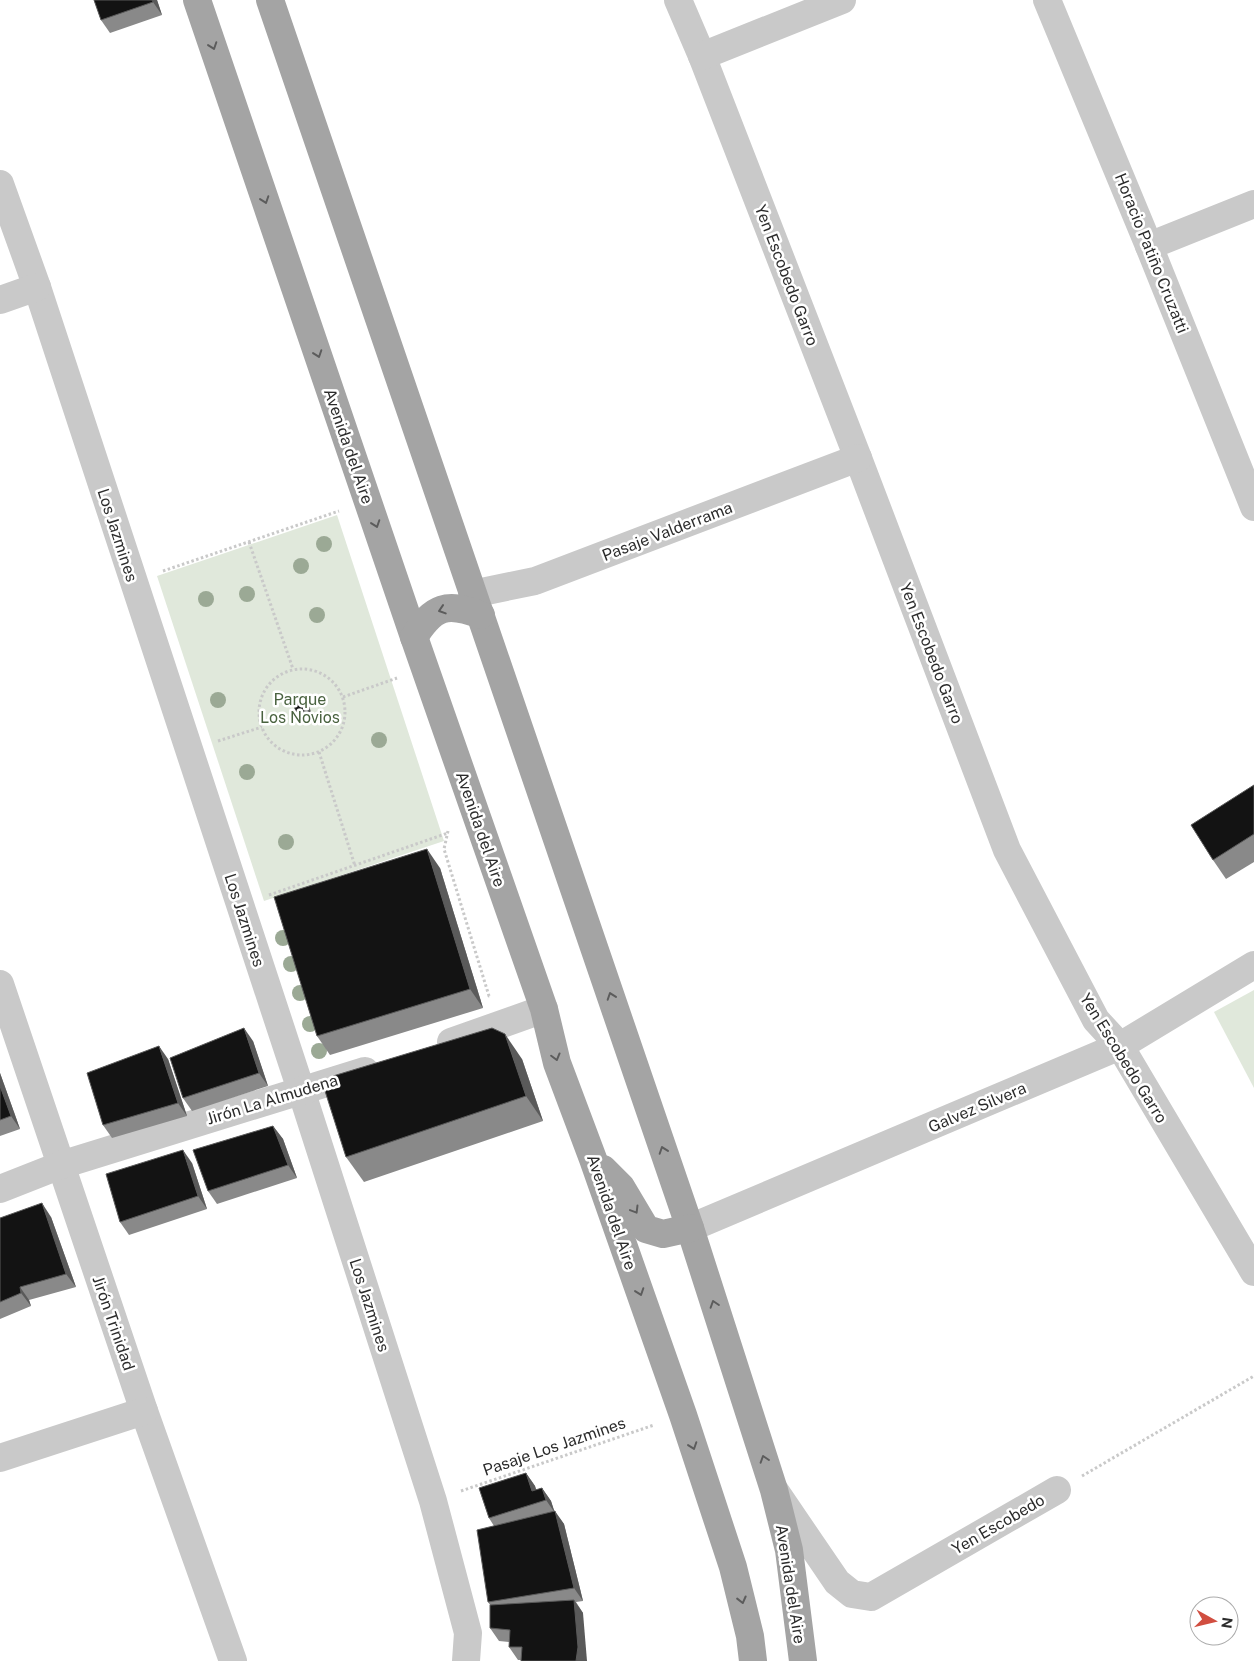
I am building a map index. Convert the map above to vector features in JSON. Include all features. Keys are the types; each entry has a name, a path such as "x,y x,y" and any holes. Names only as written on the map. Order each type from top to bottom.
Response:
{"main road":[{"name":"Avenida del Aire","path":"197,0 414,637 544,1009 557,1063 593,1159 734,1567 751,1653"},
{"name":"Avenida del Aire","path":"270,0 690,1228 774,1490 789,1550 803,1661"},
{"path":"414,637 426,619 439,610 477,605"},
{"path":"593,1159 621,1187 646,1229 663,1234 690,1228"}],"street":[{"name":"Yen Escobedo Garro","path":"678,0 702,56 858,458 1007,850 1096,1020 1120,1046 1254,1272"},
{"path":"702,56 842,0"},
{"name":"Horacio Patiño Cruzatti","path":"1047,0 1254,507"},
{"name":"Los Jazmines","path":"0,184 37,287 134,582 301,1090 433,1501 468,1634 466,1661"},
{"path":"1149,246 1254,204"},
{"path":"0,300 37,287"},
{"name":"Pasaje Valderrama","path":"477,605 535,581 858,458"},
{"name":"Galvez Silvera","path":"690,1228 1120,1046 1254,965"},
{"name":"Jirón Trinidad","path":"0,984 144,1411 233,1661"},
{"path":"432,1049 544,1009"},
{"name":"Jirón La Almudena","path":"0,1189 61,1165 389,1064"},
{"path":"0,1458 144,1411"},
{"name":"Yen Escobedo","path":"774,1490 837,1582 852,1594 871,1597 1057,1490"}],"path":[{"path":"134,582 368,500"},
{"path":"248,542 293,669"},
{"path":"293,669 316,671 328,677 337,686 343,697 344,723 339,734 331,744 318,752 309,755 298,755 286,752 268,738 262,727 259,716 260,703 264,692 271,682 293,669"},
{"path":"343,697 398,678 394,669"},
{"path":"218,741 262,727"},
{"path":"318,752 355,866"},
{"path":"445,824 448,833 444,849 489,996 504,1001 509,1021"},
{"path":"268,896 448,833"},
{"name":"Yen Escobedo","path":"1057,1490 1254,1376"},
{"name":"Pasaje Los Jazmines","path":"433,1501 682,1414"}],"green space":[{"name":"Parque Los Novios","path":"337,515 444,841 264,901 157,576"},
{"path":"1254,990 1254,1088 1214,1012"}],"building":[{"path":"94,0 152,0 153,2 101,20"},
{"path":"305,698 307,710 296,713 293,701"},
{"path":"1254,785 1254,834 1213,860 1191,825"},
{"path":"427,849 470,989 317,1036 274,897"},
{"path":"244,1028 259,1073 183,1098 170,1058"},
{"path":"492,1028 505,1034 526,1096 346,1157 325,1091 333,1076"},
{"path":"159,1046 178,1103 103,1125 87,1073"},
{"path":"0,1086 11,1116 0,1120"},
{"path":"273,1126 288,1165 208,1191 193,1150"},
{"path":"183,1150 198,1196 120,1222 106,1174"},
{"path":"42,1203 66,1274 20,1287 21,1293 0,1302 0,1218"},
{"path":"526,1473 532,1491 542,1488 546,1500 489,1518 479,1488"},
{"path":"555,1511 574,1588 488,1602 477,1530"},
{"path":"574,1600 578,1647 576,1661 521,1661 522,1647 509,1647 510,1630 490,1628 490,1605"}]}
